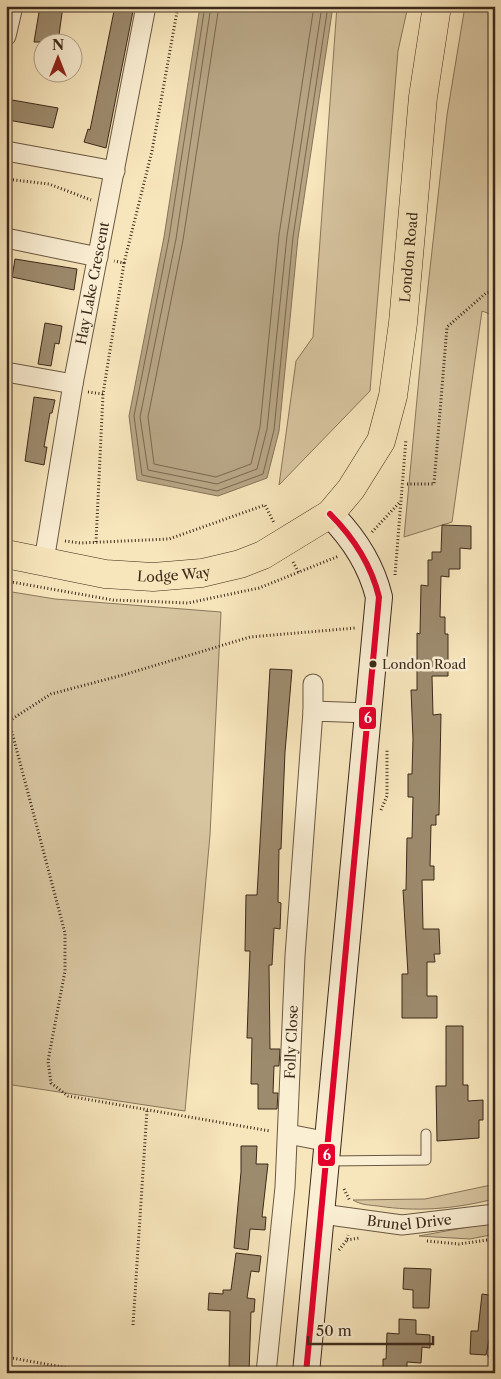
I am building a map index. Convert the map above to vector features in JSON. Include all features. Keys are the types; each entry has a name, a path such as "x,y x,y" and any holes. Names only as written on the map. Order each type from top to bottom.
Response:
{"main road":[{"name":"London Road","path":"330,514 351,488 380,441 393,396 403,323 423,97 437,6"},
{"name":"Lodge Way","path":"6,554 46,550 105,574 153,577 202,573 240,564 263,555 330,514"},
{"path":"306,1373 379,597 374,575 347,530 330,514"}],"street":[{"path":"6,36 12,6"},
{"name":"Hay Lake Crescent","path":"46,550 73,384 146,6"},
{"path":"6,151 115,171"},
{"path":"6,238 98,257"},
{"path":"6,372 73,384"},
{"name":"Folly Close","path":"266,1373 288,1134 288,1093 295,956 313,711 313,684"},
{"path":"313,711 368,713"},
{"path":"288,1134 328,1151"},
{"name":"Brunel Drive","path":"322,1214 402,1225 495,1214"}],"lane":[{"path":"328,1151 426,1160 426,1134"},
{"path":"492,1353 495,1342"}],"path":[{"path":"96,542 103,394 124,263 152,151 178,6"},
{"path":"6,179 49,184 108,206"},
{"path":"98,257 124,263"},
{"path":"407,484 434,484 447,327 486,293 495,290"},
{"path":"46,550 80,543 169,539 264,505 299,573"},
{"path":"288,1134 68,1096 51,1083 48,1061 65,970 65,932 8,720 51,694 123,675 250,637 376,626"},
{"path":"133,1325 147,1110"},
{"path":"6,1357 74,1369 82,1373"}],"shaded area":[{"path":"337,6 408,6 398,51 370,391 279,485 296,361 313,337"},
{"path":"465,6 495,6 495,316 482,311 452,522 404,537 425,314 447,115"},
{"path":"6,591 55,599 221,612 210,835 185,1111 6,1084"},
{"path":"491,1185 490,1200 462,1206 407,1209 359,1203 353,1200 425,1199"},
{"path":"495,1222 495,1234 470,1239 419,1236"}],"water":[{"path":"200,6 333,6 298,238 279,431 267,478 218,496 137,480 129,416 164,237"}],"building":[{"path":"40,6 63,6 59,32 36,32"},
{"path":"115,6 134,6 106,148 84,142 88,129 90,130"},
{"path":"12,100 58,108 53,128 8,120"},
{"path":"15,259 77,269 74,290 12,277"},
{"path":"45,323 62,326 59,344 55,343 51,366 38,364"},
{"path":"34,397 55,400 52,413 50,413 44,447 47,447 44,465 25,461"},
{"path":"442,525 471,526 471,549 460,548 460,569 449,569 449,577 441,576 440,617 445,617 445,634 448,634 448,676 432,676 433,715 441,714 439,815 436,815 436,825 431,825 430,866 434,866 434,880 422,880 423,929 439,929 440,954 434,954 435,962 427,962 427,996 437,996 437,1018 402,1018 402,974 408,974 403,890 406,890 407,838 412,838 413,797 408,797 408,774 412,774 413,739 411,690 417,690 417,633 420,634 421,585 428,586 428,560 432,560 432,552 441,552"},
{"path":"270,669 292,670 285,752 281,849 279,849 278,902 281,903 280,929 274,928 272,965 269,965 270,1049 280,1049 279,1066 274,1066 273,1093 278,1093 277,1109 258,1109 258,1084 251,1084 252,1038 247,1038 250,951 245,951 246,895 257,895"},
{"path":"446,1026 463,1026 463,1085 468,1085 468,1101 483,1100 483,1120 479,1120 479,1138 437,1141 436,1086 446,1086"},
{"path":"241,1146 257,1146 256,1164 268,1164 262,1217 266,1217 265,1230 250,1229 248,1250 234,1248 241,1172"},
{"path":"236,1253 261,1256 259,1272 251,1271 247,1298 255,1299 254,1312 251,1312 249,1373 229,1373 230,1311 208,1310 209,1293 223,1294 223,1290 231,1290"},
{"path":"404,1268 431,1269 429,1308 413,1308 413,1290 403,1289"},
{"path":"482,1294 495,1296 494,1336 489,1340 486,1355 470,1354 471,1331 478,1331"},
{"path":"399,1319 416,1320 416,1334 430,1335 430,1348 422,1347 421,1363 407,1362 407,1373 383,1373 383,1359 386,1359 387,1333 399,1334"}],"transit line":[{"name":"6","path":"306,1373 379,597 371,573 360,552 347,532 330,514"}],"place":[{"name":"London Road","path":"373,664"}]}
